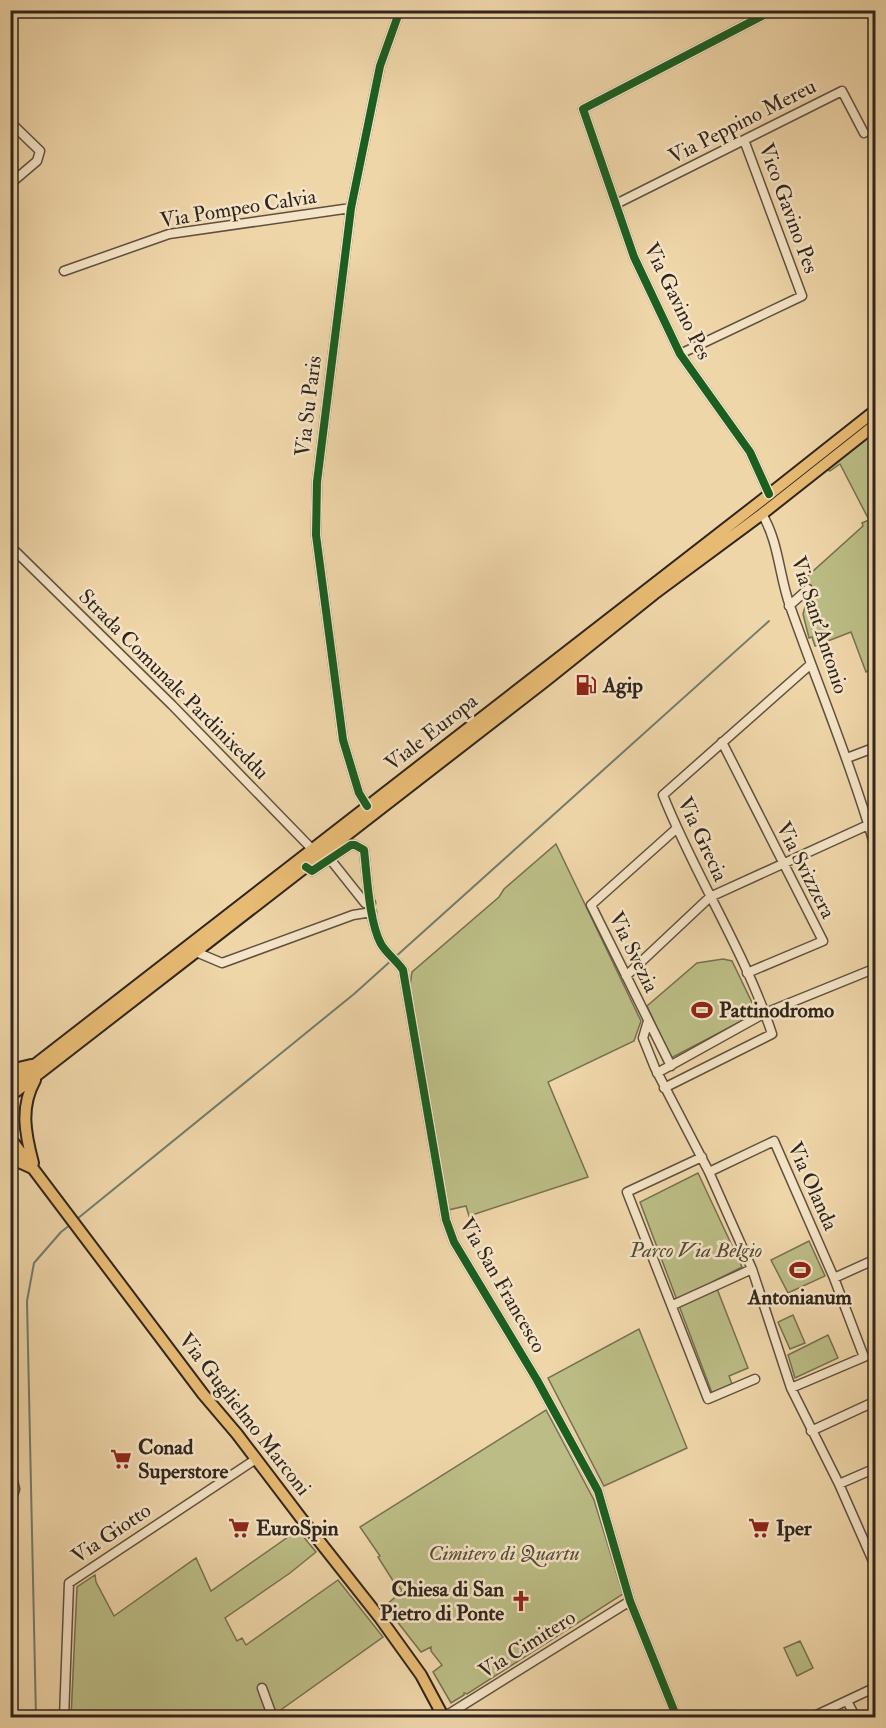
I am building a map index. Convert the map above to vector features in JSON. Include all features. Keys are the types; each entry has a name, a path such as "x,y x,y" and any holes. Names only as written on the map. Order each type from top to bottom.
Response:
{"main road":[{"name":"Viale Europa","path":"10,1096 36,1070 312,849 876,410"},
{"name":"Viale Europa","path":"10,1084 36,1070 196,952 654,594 762,514 876,424"},
{"path":"10,1070 36,1070 27,1094 25,1109 25,1126 34,1169"},
{"name":"Via Guglielmo Marconi","path":"10,1138 203,1394 237,1434 421,1675 444,1717"},
{"path":"10,1158 34,1169"}],"street":[{"name":"Via Su Paris","path":"367,806 358,793 343,740 316,536 317,482 351,208 380,66 400,10"},
{"name":"Via Gavino Pes","path":"762,16 583,109 634,257 680,354 745,445 769,494"},
{"name":"Via Peppino Mereu","path":"616,204 842,91 864,133"},
{"path":"10,122 40,151 37,161 10,184"},
{"name":"Vico Gavino Pes","path":"680,354 802,296 744,140"},
{"name":"Via Pompeo Calvia","path":"64,271 170,234 351,208"},
{"name":"Via Sant'Antonio","path":"762,514 776,547 789,606 847,758 876,850"},
{"name":"Strada Comunale Pardinixeddu","path":"10,546 172,705 312,849"},
{"path":"789,606 808,590"},
{"name":"Via Grecia","path":"765,1013 676,829 663,795 811,664"},
{"name":"Via Svizzera","path":"722,742 823,941 747,973"},
{"path":"847,758 876,747"},
{"path":"626,976 710,897 868,825"},
{"name":"Via Svezia","path":"671,1066 591,905 676,829"},
{"name":"Via San Francesco","path":"306,867 312,871 351,845 355,844 364,850 372,907 381,943 404,970 446,1220 454,1242 537,1380 598,1491 630,1601 677,1718"},
{"path":"330,859 365,903 372,907"},
{"path":"196,952 222,963 372,907"},
{"path":"657,1073 765,1013 876,968"},
{"path":"664,1089 772,1034 765,1013"},
{"name":"Via Svezia","path":"648,1021 643,1038 657,1073 710,1172 752,1269 791,1388 839,1484 876,1568"},
{"name":"Via Olanda","path":"710,1172 774,1141 834,1278 864,1357 791,1388"},
{"path":"702,1157 627,1192 708,1399 755,1379"},
{"path":"834,1278 876,1258"},
{"path":"673,1305 752,1269"},
{"path":"812,1431 876,1401"},
{"name":"Via Giotto","path":"64,1718 69,1583 256,1459"},
{"path":"839,1484 876,1468"},
{"path":"10,1470 15,1489 10,1505"},
{"name":"Via Cimitero","path":"444,1717 630,1601"},
{"path":"810,1718 876,1687"},
{"path":"262,1688 273,1718"},
{"path":"847,1701 856,1718"}],"green space":[{"path":"875,426 875,668 866,672 851,632 815,646 812,637 809,638 803,614 810,589 804,587 801,582 863,526 862,523 869,520 840,464 830,471 824,469"},
{"path":"556,844 641,1021 634,1041 548,1082 588,1177 469,1216 466,1206 448,1210 410,986 412,972"},
{"name":"Pattinodromo","path":"723,959 732,961 757,1013 671,1058 647,1006 697,963"},
{"name":"Parco Via Belgio","path":"698,1173 742,1267 714,1281 748,1368 729,1376 732,1384 712,1393 640,1202"},
{"name":"Antonianum","path":"809,1241 825,1276 788,1293 771,1260"},
{"path":"793,1315 805,1343 790,1349 778,1322"},
{"path":"639,1329 687,1448 604,1486 548,1378"},
{"path":"828,1335 838,1358 795,1378 788,1355"},
{"name":"Cimitero di Quartu","path":"546,1410 594,1500 623,1594 451,1703 433,1672 442,1665 431,1651 431,1647 421,1652 385,1606 402,1591 397,1583 395,1584 378,1557 380,1556 360,1527"},
{"path":"298,1530 316,1552 225,1618 237,1641 242,1638 246,1645 338,1580 383,1637 275,1714 276,1717 71,1718 77,1587 95,1575 96,1582 114,1616 196,1558 211,1591"},
{"path":"800,1641 813,1668 797,1676 784,1648"}],"waterway":[{"path":"77,1219 354,994 769,621"},
{"path":"36,1718 27,1301 34,1263 70,1225"}],"cycle path":[{"path":"367,806 359,793 343,740 316,535 317,482 351,208 380,66 400,10"},
{"path":"762,16 583,109 634,257 680,354 750,452 769,494"},
{"path":"306,867 312,871 351,845 364,850 369,898 377,935 383,948 403,970 446,1220 454,1242 537,1380 598,1491 630,1601 677,1718"}],"place":[{"name":"Agip","path":"586,685"},
{"name":"Pattinodromo","path":"702,1010"},
{"name":"Antonianum","path":"800,1270"},
{"name":"Conad Superstore","path":"121,1459"},
{"name":"EuroSpin","path":"239,1528"},
{"name":"Iper","path":"759,1528"},
{"name":"Chiesa di San Pietro di Ponte","path":"521,1601"}]}
